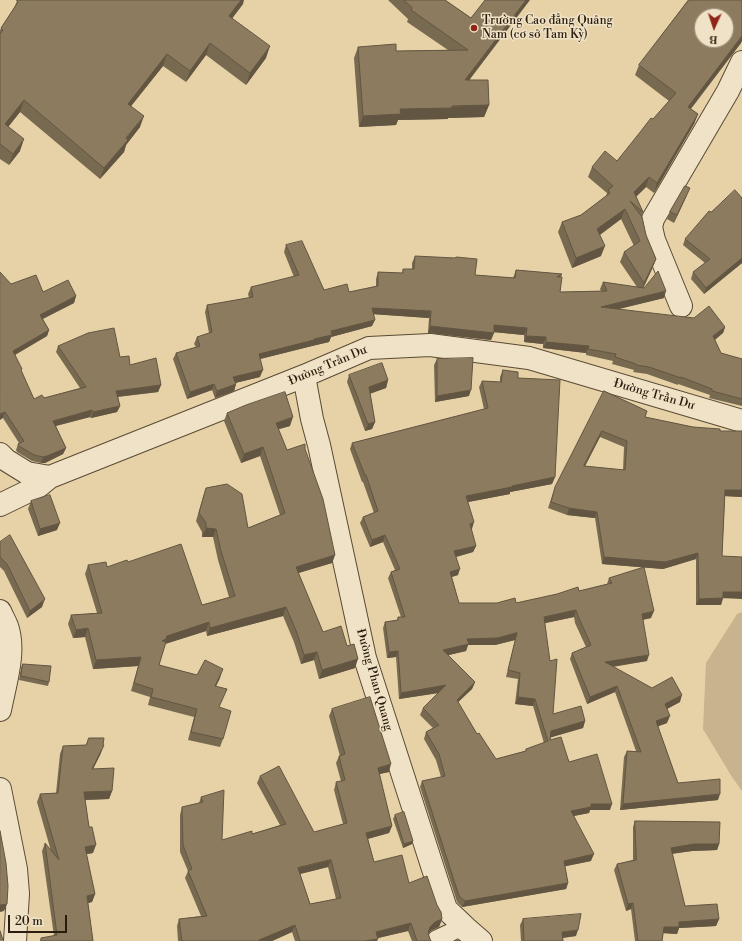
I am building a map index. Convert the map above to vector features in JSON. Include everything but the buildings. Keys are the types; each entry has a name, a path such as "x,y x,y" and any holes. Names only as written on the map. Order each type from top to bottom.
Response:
{"street":[{"path":"681,306 654,240 652,227 653,219 728,91 742,62"},
{"name":"Đường Trần Dư","path":"0,505 39,486 50,477 304,376 369,348 430,345 529,358 742,421"},
{"name":"Đường Phan Quang","path":"304,376 312,419 319,445 365,658 446,909 473,935"},
{"path":"0,454 6,460 27,473 50,477"},
{"path":"0,611 7,626 10,638 11,654 0,710"},
{"path":"0,789 16,869 18,894 15,941"},
{"path":"438,941 473,935"}],"shaded area":[{"path":"742,612 742,791 703,729 706,663 737,614"}],"place":[{"name":"Trường Cao đẳng Quảng Nam (cơ sở Tam Kỳ)","path":"474,28"}]}
